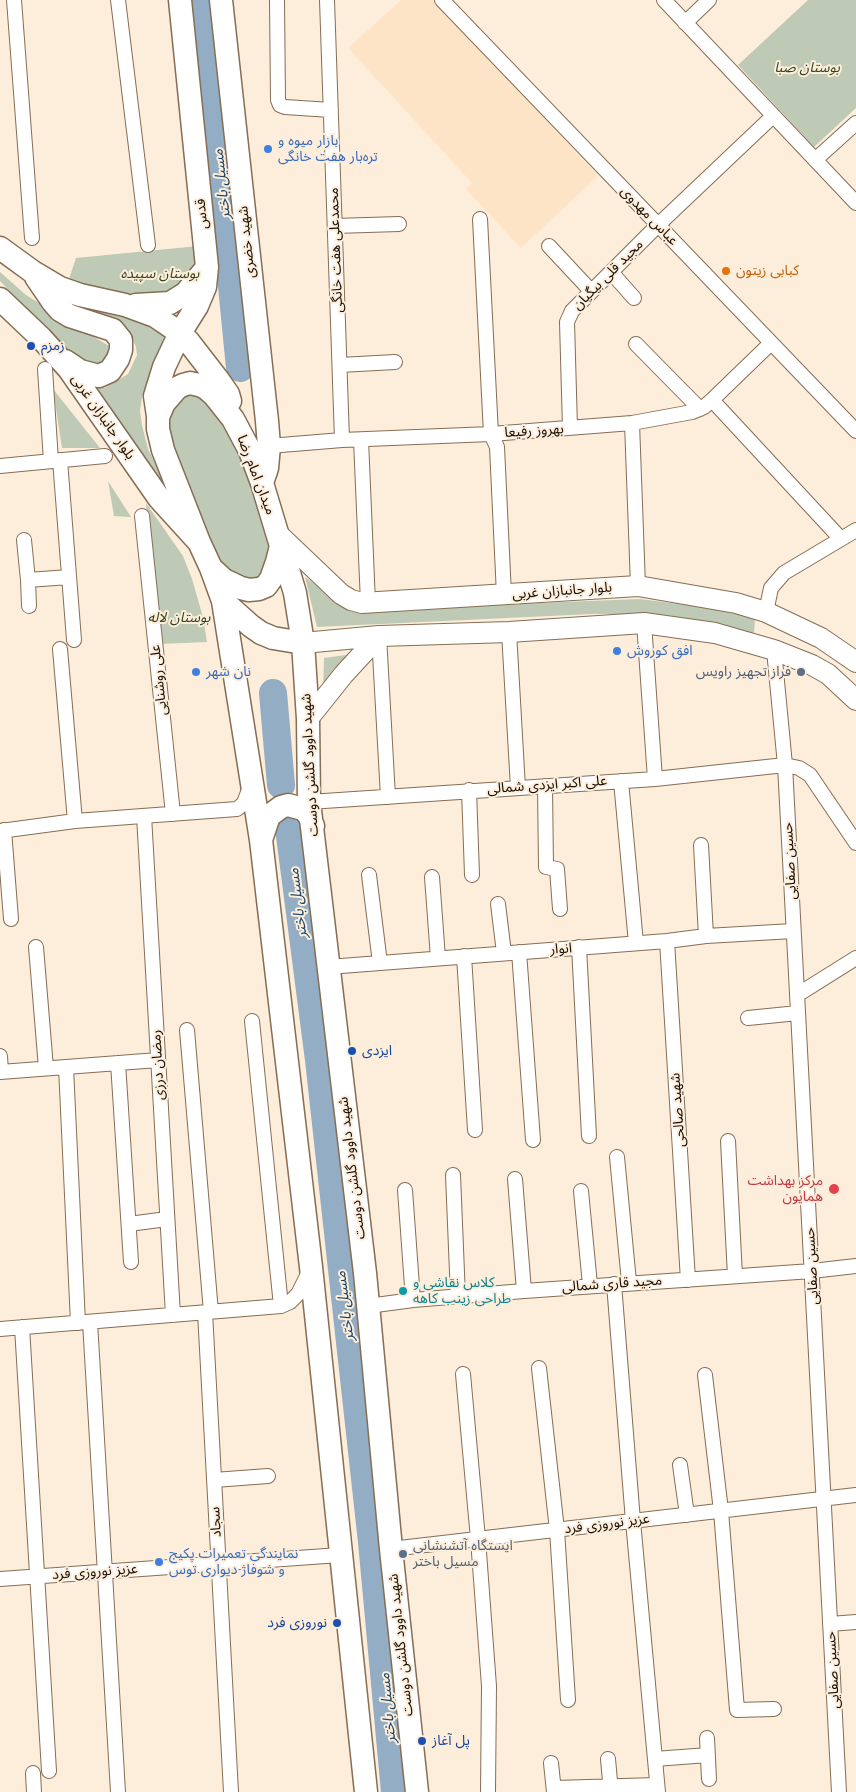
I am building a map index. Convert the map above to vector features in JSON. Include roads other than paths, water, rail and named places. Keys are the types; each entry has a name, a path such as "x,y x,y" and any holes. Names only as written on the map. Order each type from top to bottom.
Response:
{"main road":[{"name":"قدس","path":"158,417 155,396 164,367 180,333 200,300 205,287 207,267 180,0"},
{"name":"شهید خضری","path":"221,0 269,446 267,468 262,483"},
{"path":"0,248 33,272 60,288 80,295 125,305 155,316 180,333 228,394 233,419"},
{"path":"125,305 161,305 170,303 186,293 207,267"},
{"path":"33,272 60,310 70,316 113,330 121,340 121,350 118,359 110,371 99,376 80,371 64,360 41,338"},
{"name":"بلوار جانبازان غربی","path":"0,299 41,338 69,369 159,498 199,542"},
{"name":"میدان امام رضا","path":"158,417 160,408 177,388 190,384 206,388 214,395 233,419 250,451 280,540"},
{"path":"158,417 158,429 163,450 223,601 240,698 248,764 261,840 311,1267 366,1792"},
{"path":"211,568 224,580 241,588 249,590 259,589 266,586 278,562 280,540"},
{"name":"بلوار جانبازان غربی","path":"280,540 341,594 351,600 368,603 638,586 736,603 766,612 821,638 856,662"},
{"name":"شهید داوود گلشن دوست","path":"280,540 295,593 303,643 308,719 309,802 368,1306 390,1549 417,1792"},
{"path":"223,601 261,633 273,638 303,643 379,636 509,632 644,623 715,633 774,650 812,665 828,674 856,700"},
{"path":"766,612 774,650"},
{"path":"308,719 344,674 379,636"},
{"path":"261,840 269,816 281,807 288,805 303,810 309,815 313,826"}],"street":[{"path":"14,0 32,238"},
{"path":"118,0 148,246"},
{"path":"277,0 278,100 280,105 285,107 331,110"},
{"name":"محمدعلی هفت خانگی","path":"327,0 342,440"},
{"name":"عباس مهدوی","path":"442,0 856,431"},
{"path":"664,0 856,203"},
{"path":"685,23 709,0"},
{"name":"مجید قلی بیگیان","path":"570,428 567,322 572,311 658,225 773,116"},
{"path":"815,160 856,123"},
{"path":"480,219 491,434 497,446 504,595"},
{"path":"335,226 399,224"},
{"path":"550,246 592,291"},
{"path":"611,272 634,298"},
{"name":"بهروز رفیعا","path":"269,446 342,440 491,434 570,428 632,423 692,412 700,410 712,400 772,343"},
{"path":"636,344 700,410"},
{"path":"340,365 396,362"},
{"path":"45,369 69,576 74,640"},
{"path":"712,400 841,539"},
{"path":"632,423 638,586"},
{"path":"360,440 368,603"},
{"path":"0,466 105,456"},
{"name":"علی روشنایی","path":"142,516 173,814"},
{"path":"766,612 771,588 784,573 856,530"},
{"path":"24,540 29,606"},
{"path":"28,580 69,576"},
{"path":"644,623 655,779"},
{"path":"509,632 518,788"},
{"path":"379,636 388,797"},
{"path":"60,649 75,821"},
{"name":"حسین صفایی","path":"774,650 785,765 839,1792"},
{"path":"11,919 2,831 75,821 237,810 244,803 250,790 248,764"},
{"path":"785,765 800,768 810,775 856,843"},
{"name":"علی اکبر ایزدی شمالی","path":"309,802 655,779 785,765"},
{"path":"621,781 636,943"},
{"path":"545,786 546,867 557,869 560,909"},
{"path":"469,790 472,875"},
{"name":"رمضان درزی","path":"144,816 172,1315"},
{"path":"701,845 706,936"},
{"path":"369,875 380,963"},
{"path":"432,877 438,958"},
{"path":"498,904 504,953"},
{"name":"انوار","path":"328,967 667,941 706,936 793,931"},
{"name":"شهید صالحی","path":"667,941 688,1280"},
{"path":"36,947 46,1068"},
{"path":"580,948 589,1136"},
{"path":"519,952 533,1140"},
{"path":"464,956 475,1130"},
{"path":"797,995 856,958"},
{"path":"748,1018 798,1013"},
{"path":"252,1021 281,1306"},
{"name":"سجاد","path":"187,1030 208,1312 214,1480 231,1792"},
{"path":"0,1056 1,1072 158,1060"},
{"path":"118,1063 131,1262"},
{"path":"66,1067 84,1322 105,1571 118,1792"},
{"path":"728,1141 735,1276"},
{"path":"617,1156 629,1282"},
{"path":"453,1175 458,1297"},
{"path":"515,1179 524,1291"},
{"path":"405,1190 413,1300"},
{"path":"581,1191 590,1285"},
{"path":"129,1224 167,1219"},
{"name":"مجید قاری شمالی","path":"368,1306 413,1300 590,1285 688,1280 856,1266"},
{"path":"0,1329 281,1306 290,1302 298,1294 311,1267"},
{"path":"551,1763 554,1790 658,1788 633,1521 614,1284"},
{"path":"22,1327 49,1771"},
{"path":"539,1368 557,1530 568,1700"},
{"path":"463,1374 489,1686 488,1792"},
{"path":"705,1375 721,1511 737,1710 774,1709"},
{"path":"680,1465 687,1515"},
{"path":"214,1480 268,1476"},
{"name":"عزیز نوروزی فرد","path":"390,1549 856,1495"},
{"name":"عزیز نوروزی فرد","path":"0,1579 340,1555"},
{"path":"830,1624 856,1622"},
{"path":"707,1738 709,1779"},
{"path":"655,1759 708,1755"},
{"path":"608,1759 611,1789"},
{"path":"33,1773 34,1792"}],"waterway":[{"name":"مسیل باختر","path":"204,0 240,368"},
{"name":"مسیل باختر","path":"273,693 281,785"},
{"name":"مسیل باختر","path":"288,820 319,1060 372,1542 395,1792"}],"place":[{"name":"بازار میوه و تره‌بار هفت خانگی","path":"268,149"},
{"name":"کبابی زیتون","path":"726,271"},
{"name":"زمزم","path":"31,346"},
{"name":"افق کوروش","path":"617,651"},
{"name":"نان شهر","path":"196,672"},
{"name":"فراز تجهیز راویس","path":"801,672"},
{"name":"ایزدی","path":"352,1051"},
{"name":"مرکز بهداشت همایون","path":"834,1189"},
{"name":"کلاس نقاشی و طراحی زینب کاهه","path":"403,1291"},
{"name":"ایستگاه آتشنشانی مسیل باختر","path":"403,1554"},
{"name":"نمایندگی تعمیرات پکیج و شوفاژ دیواری توس","path":"159,1562"},
{"name":"نوروزی فرد","path":"337,1623"},
{"name":"پل آغاز","path":"422,1741"}],"park label":[{"name":"بوستان صبا","path":"807,68"},
{"name":"بوستان سپیده","path":"160,274"},
{"name":"بوستان لاله","path":"179,618"}]}
